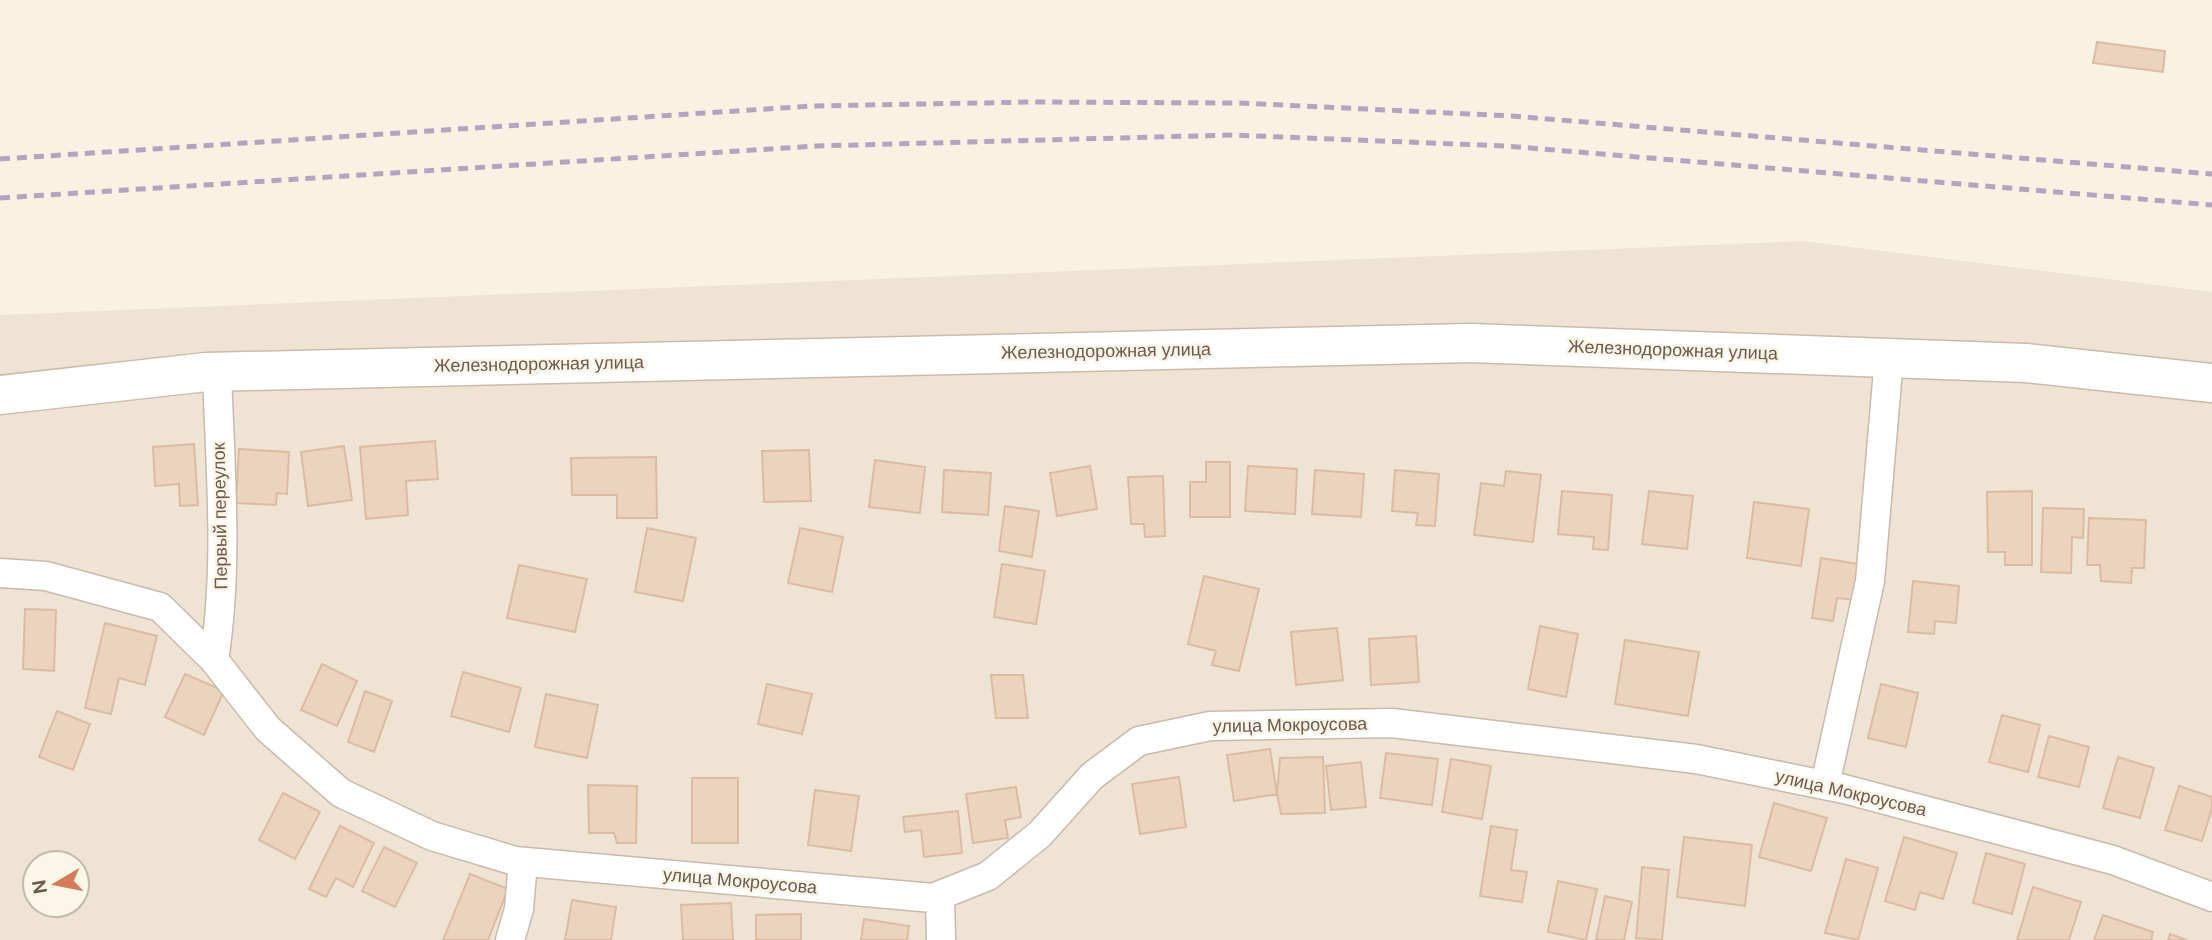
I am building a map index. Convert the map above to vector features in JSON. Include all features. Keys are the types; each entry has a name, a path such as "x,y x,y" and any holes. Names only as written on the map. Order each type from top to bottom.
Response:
{"street":[{"name":"Железнодорожная улица","path":"0,395 217,371 1471,343 2026,363 2212,383"},
{"path":"1825,785 1870,581 1889,358"},
{"name":"Первый переулок","path":"214,660 223,554 217,371"},
{"name":"улица Мокроусова","path":"0,573 46,576 160,607 214,660 268,729 341,793 432,836 523,862 933,898 988,876 1040,834 1091,776 1139,740 1210,726 1392,723 1696,758 1825,785 2113,860 2212,897"},
{"path":"510,940 519,909 523,862"},
{"path":"940,895 941,940"}],"shaded area":[{"path":"1802,241 2212,292 2212,940 0,940 0,315"}],"building":[{"path":"2097,42 2165,51 2163,72 2093,63"},
{"path":"435,441 438,479 406,481 408,515 366,519 360,447"},
{"path":"194,444 198,505 180,506 179,484 155,486 153,447"},
{"path":"344,446 352,500 308,506 301,452"},
{"path":"239,449 289,452 287,494 277,493 276,505 236,503"},
{"path":"809,450 811,501 764,502 762,451"},
{"path":"656,457 657,518 617,518 617,495 572,495 571,458"},
{"path":"875,460 925,467 920,513 869,507"},
{"path":"1206,462 1230,462 1230,517 1190,517 1190,482 1206,482"},
{"path":"1090,466 1097,509 1057,516 1050,473"},
{"path":"1248,466 1297,469 1295,514 1245,511"},
{"path":"944,470 991,473 988,515 942,512"},
{"path":"1315,470 1364,474 1361,517 1312,514"},
{"path":"1395,470 1439,474 1435,526 1416,525 1418,513 1392,511"},
{"path":"1506,471 1541,475 1533,542 1474,535 1481,483 1504,486"},
{"path":"1163,476 1165,536 1145,537 1144,524 1131,524 1128,477"},
{"path":"1562,491 1612,495 1608,550 1593,549 1594,537 1558,534"},
{"path":"1649,491 1693,496 1687,549 1642,544"},
{"path":"2032,491 2032,565 2005,565 2005,552 1988,552 1987,492"},
{"path":"1754,502 1809,509 1801,566 1747,558"},
{"path":"1005,506 1039,511 1032,557 999,551"},
{"path":"2043,508 2084,509 2083,538 2072,537 2071,573 2041,572"},
{"path":"2089,518 2146,520 2144,568 2132,568 2131,583 2101,581 2100,565 2087,565"},
{"path":"647,528 696,538 683,601 635,592"},
{"path":"800,528 843,537 832,592 788,583"},
{"path":"1821,558 1859,564 1854,600 1837,598 1833,621 1812,618"},
{"path":"1002,564 1045,571 1036,624 994,617"},
{"path":"519,565 587,579 575,632 507,618"},
{"path":"1204,576 1259,589 1239,671 1212,665 1216,651 1188,644"},
{"path":"1913,581 1959,586 1956,623 1935,621 1934,634 1908,632"},
{"path":"25,609 56,610 54,671 23,669"},
{"path":"105,623 157,636 145,685 119,678 111,714 85,708"},
{"path":"1540,626 1578,634 1566,697 1528,689"},
{"path":"1337,628 1343,680 1296,685 1291,632"},
{"path":"1416,636 1419,682 1371,685 1369,639"},
{"path":"1625,640 1699,652 1688,716 1615,704"},
{"path":"322,664 357,681 337,726 301,710"},
{"path":"463,672 521,688 509,732 451,716"},
{"path":"185,674 224,691 204,735 165,717"},
{"path":"991,675 1023,675 1028,718 996,718"},
{"path":"767,684 812,694 802,734 758,724"},
{"path":"1881,684 1918,693 1906,747 1868,738"},
{"path":"365,691 392,701 374,752 348,742"},
{"path":"546,694 598,705 587,758 535,747"},
{"path":"57,711 90,724 73,770 39,757"},
{"path":"2002,715 2040,725 2028,772 1989,762"},
{"path":"2049,736 2089,747 2079,787 2038,777"},
{"path":"1270,749 1277,794 1234,801 1227,755"},
{"path":"1386,753 1438,759 1432,805 1380,798"},
{"path":"1323,757 1325,813 1281,814 1277,794 1280,758"},
{"path":"2118,757 2154,768 2140,818 2103,808"},
{"path":"1451,759 1491,766 1482,819 1442,812"},
{"path":"1361,762 1366,807 1331,810 1326,766"},
{"path":"1179,777 1186,827 1140,834 1132,784"},
{"path":"692,778 738,778 738,843 692,843"},
{"path":"588,785 637,786 636,843 617,843 614,833 589,833"},
{"path":"2179,786 2212,797 2212,808 2202,841 2165,830"},
{"path":"1016,787 1021,817 1005,820 1008,838 973,843 966,794"},
{"path":"815,790 859,796 851,851 808,845"},
{"path":"283,793 320,812 295,859 259,840"},
{"path":"1774,803 1827,818 1811,871 1759,857"},
{"path":"958,811 962,853 924,857 921,830 905,832 903,817"},
{"path":"340,826 374,843 353,887 336,878 326,897 309,889"},
{"path":"1491,826 1517,830 1511,870 1527,872 1522,902 1480,896"},
{"path":"1684,837 1752,845 1745,906 1677,897"},
{"path":"1904,837 1957,853 1943,899 1920,892 1915,910 1885,901"},
{"path":"384,847 417,863 395,907 362,891"},
{"path":"1986,853 2025,864 2012,914 1973,903"},
{"path":"1846,859 1878,868 1858,940 1825,933"},
{"path":"1642,867 1669,870 1662,940 1636,938"},
{"path":"470,874 508,889 488,940 443,940"},
{"path":"1558,881 1597,889 1586,940 1548,932"},
{"path":"2033,887 2081,902 2069,940 2017,940"},
{"path":"1605,896 1632,902 1624,940 1596,940"},
{"path":"572,900 616,907 611,940 565,940"},
{"path":"731,903 733,940 683,940 681,905"},
{"path":"801,914 801,940 756,940 756,915"},
{"path":"2103,915 2153,932 2151,940 2094,940"},
{"path":"864,919 909,926 907,940 861,940"},
{"path":"2170,934 2187,940 2168,940"}],"railway":[{"path":"0,159 812,106 1033,102 1240,103 1512,116 2212,174"},
{"path":"0,198 817,146 1232,135 1506,146 2212,205"}]}
